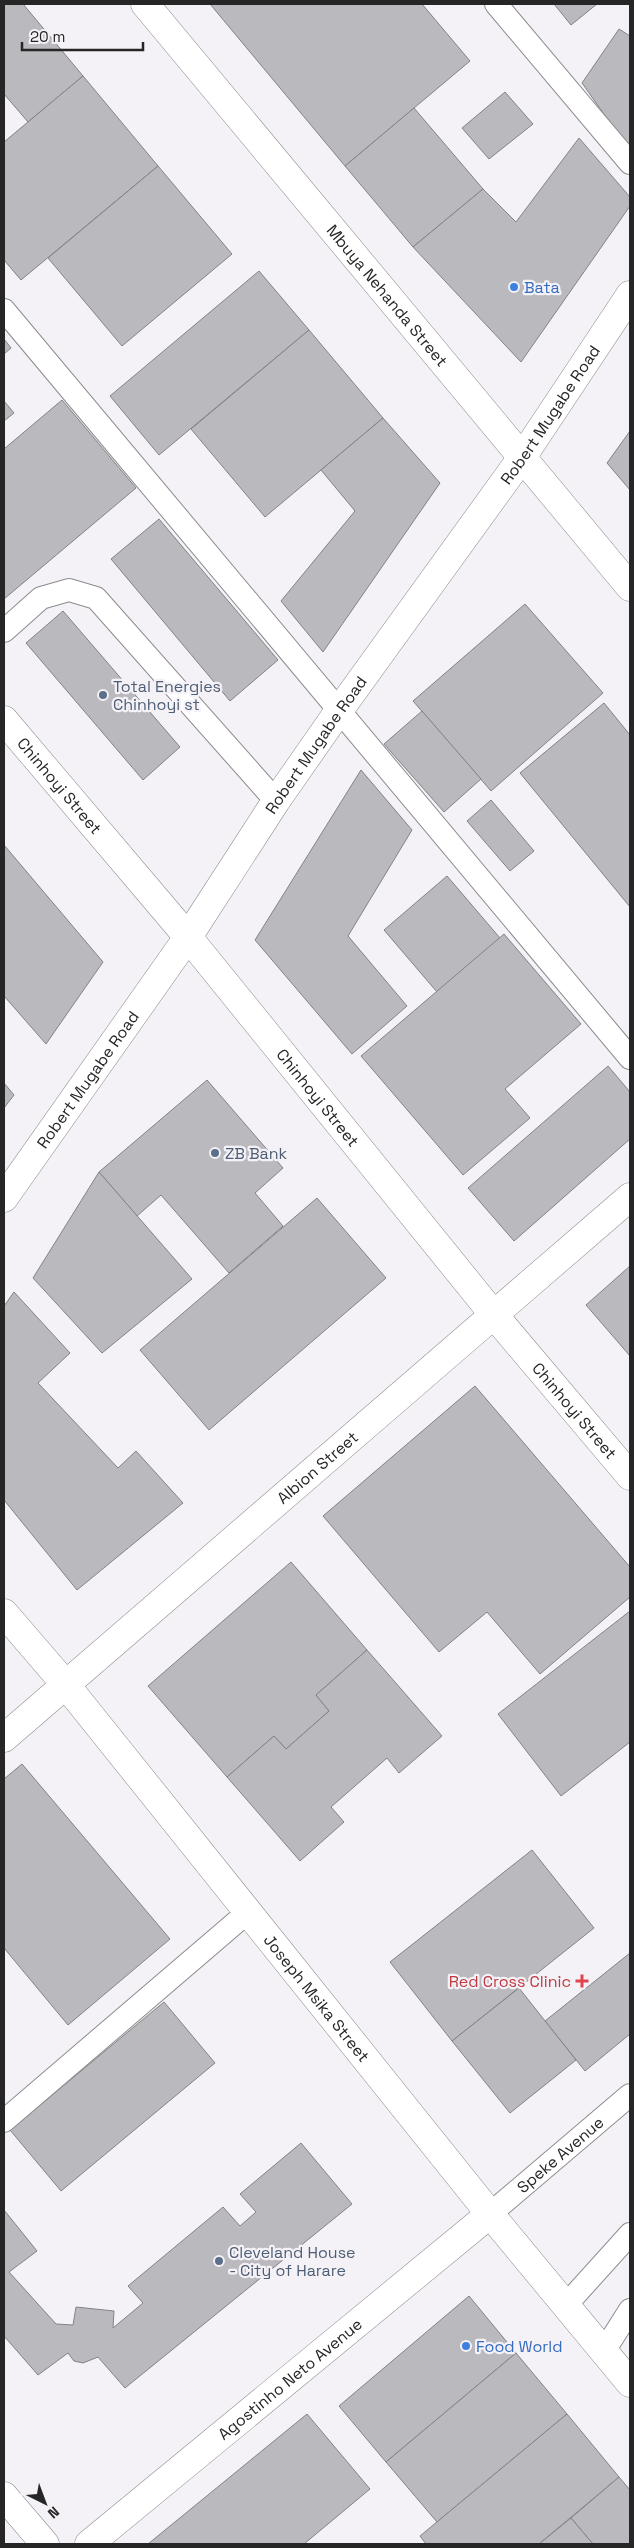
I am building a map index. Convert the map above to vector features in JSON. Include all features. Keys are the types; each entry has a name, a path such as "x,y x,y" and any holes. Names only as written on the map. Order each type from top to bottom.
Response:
{"street":[{"name":"Mbuya Nehanda Street","path":"145,4 523,456 630,587"},
{"name":"Robert Mugabe Road","path":"6,1187 188,937 276,801 523,456 630,295"},
{"name":"Chinhoyi Street","path":"4,720 188,937 494,1315 630,1476"},
{"name":"Albion Street","path":"4,1738 630,1197"},
{"name":"Joseph Msika Street","path":"4,1613 66,1685 490,2214 630,2383"},
{"name":"Agostinho Neto Avenue","path":"89,2544 490,2214"},
{"path":"4,2496 45,2544"}],"lane":[{"path":"496,4 630,163"},
{"path":"4,310 338,712 630,1058"},
{"path":"4,631 40,598 69,590 96,598 276,801"},
{"path":"4,2121 248,1912"},
{"name":"Speke Avenue","path":"490,2214 630,2095"},
{"path":"566,2305 630,2234"},
{"path":"604,2351 630,2310"}],"building":[{"path":"4,4 23,4 83,76 28,122 4,94"},
{"path":"210,4 422,4 470,61 345,166"},
{"path":"554,4 597,4 571,25"},
{"path":"619,29 630,36 630,151 582,83"},
{"path":"83,76 158,166 21,280 4,260 4,142"},
{"path":"505,92 533,124 489,159 462,128"},
{"path":"414,108 483,189 413,247 345,166"},
{"path":"579,138 630,197 630,206 521,362 413,247 483,189 516,222"},
{"path":"158,166 232,254 122,346 48,258"},
{"path":"259,271 309,330 159,455 110,396"},
{"path":"309,330 383,418 265,517 191,429"},
{"path":"4,339 11,348 4,354"},
{"path":"62,400 136,488 4,599 4,449"},
{"path":"4,401 14,413 4,421"},
{"path":"383,418 440,483 323,652 281,601 355,511 321,470"},
{"path":"630,431 630,490 607,463"},
{"path":"159,519 278,660 230,701 111,559"},
{"path":"525,604 603,693 491,791 413,701"},
{"name":"Total Energies Chinhoyi st","path":"63,611 180,747 143,780 26,643"},
{"path":"604,703 630,735 630,907 520,773"},
{"path":"422,711 481,779 444,812 384,744"},
{"path":"361,770 412,830 348,936 407,1006 352,1054 255,940"},
{"path":"491,800 534,851 510,871 467,821"},
{"path":"4,845 103,962 46,1044 4,996"},
{"path":"447,876 500,938 437,992 384,930"},
{"path":"504,934 581,1024 505,1089 530,1118 463,1175 361,1056"},
{"path":"608,1066 630,1092 630,1139 514,1241 468,1188"},
{"path":"207,1080 283,1168 255,1193 283,1226 229,1273 161,1195 137,1216 99,1172"},
{"path":"4,1083 14,1095 4,1108"},
{"path":"99,1172 192,1279 102,1353 33,1278"},
{"path":"317,1198 386,1278 209,1430 140,1350"},
{"path":"630,1266 630,1356 586,1305"},
{"path":"14,1292 70,1353 38,1383 118,1468 136,1451 183,1503 77,1590 4,1500 4,1306"},
{"path":"475,1386 630,1567 630,1597 540,1674 487,1612 439,1652 323,1516"},
{"path":"291,1562 367,1650 316,1695 329,1711 286,1749 274,1736 227,1777 148,1686"},
{"path":"630,1611 630,1742 561,1796 498,1714"},
{"path":"367,1650 442,1736 399,1773 387,1758 331,1807 344,1822 300,1861 227,1777 274,1736 286,1749 329,1711 316,1695"},
{"path":"22,1764 170,1939 68,2025 4,1948 4,1779"},
{"path":"532,1850 594,1928 452,2041 390,1962"},
{"path":"630,1953 630,2034 585,2071 545,2021"},
{"path":"519,1988 576,2060 510,2113 452,2041"},
{"path":"164,2002 215,2063 61,2191 10,2130"},
{"name":"Cleveland House - City of Harare","path":"301,2143 352,2204 125,2388 98,2357 83,2363 74,2361 68,2353 38,2375 4,2336 4,2210 37,2251 9,2272 56,2324 73,2325 76,2307 114,2311 113,2328 143,2303 128,2286 223,2207 240,2226 256,2212 240,2194"},
{"path":"469,2296 516,2353 386,2462 339,2406"},
{"path":"516,2353 567,2414 437,2522 386,2462"},
{"path":"307,2414 370,2489 304,2544 148,2544"},
{"path":"567,2414 619,2477 539,2544 426,2544 420,2536"},
{"path":"619,2477 630,2490 630,2544 593,2544 571,2518"},
{"path":"571,2518 593,2544 539,2544"}],"place":[{"name":"Bata","path":"514,287"},
{"name":"Total Energies Chinhoyi st","path":"103,695"},
{"name":"ZB Bank","path":"215,1153"},
{"name":"Red Cross Clinic","path":"582,1981"},
{"name":"Cleveland House - City of Harare","path":"219,2261"},
{"name":"Food World","path":"466,2346"}]}
